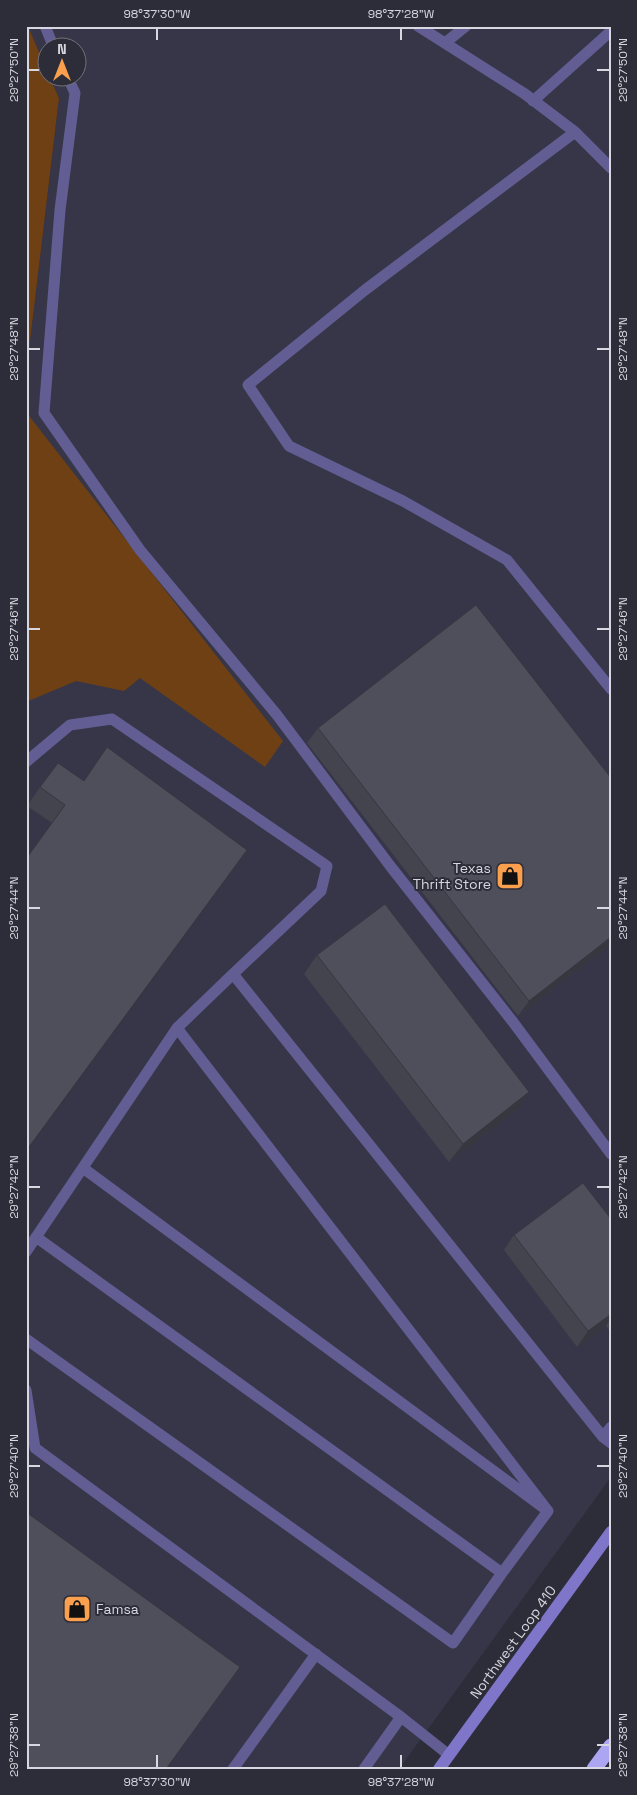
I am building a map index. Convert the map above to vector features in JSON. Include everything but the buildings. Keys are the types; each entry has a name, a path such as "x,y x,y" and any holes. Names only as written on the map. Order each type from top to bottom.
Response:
{"highway":[{"path":"594,1769 611,1746"}],"main road":[{"name":"Northwest Loop 410","path":"439,1769 611,1532"}],"lane":[{"path":"44,26 49,38"},
{"path":"418,26 534,101 575,132 609,164"},
{"path":"445,44 466,26"},
{"path":"534,101 611,31"},
{"path":"73,88 75,93 60,210 44,413 140,550 277,715 390,867 513,1022 611,1154"},
{"path":"575,132 366,290 248,385 289,446 403,501 507,560 611,689"},
{"path":"26,762 70,725 112,719 327,866 321,891 177,1028 26,1252"},
{"path":"233,974 607,1440"},
{"path":"177,1028 548,1511"},
{"path":"83,1168 548,1511"},
{"path":"36,1237 502,1573"},
{"path":"26,1338 453,1643 548,1511"},
{"path":"26,1390 35,1448 401,1717 449,1755"},
{"path":"607,1440 611,1427"},
{"path":"233,1769 316,1654"},
{"path":"364,1769 401,1717"}],"shaded area":[{"path":"26,26 28,26 38,50 38,88 54,88 59,98 26,375"},
{"path":"28,26 611,26 611,1477 399,1769 26,1769 26,375 59,98 54,88 88,88 88,38 38,38 38,50"},
{"path":"26,412 283,741 265,767 140,678 124,691 76,681 26,702"}],"place":[{"name":"Texas Thrift Store","path":"510,876"},
{"name":"Famsa","path":"77,1609"}]}
